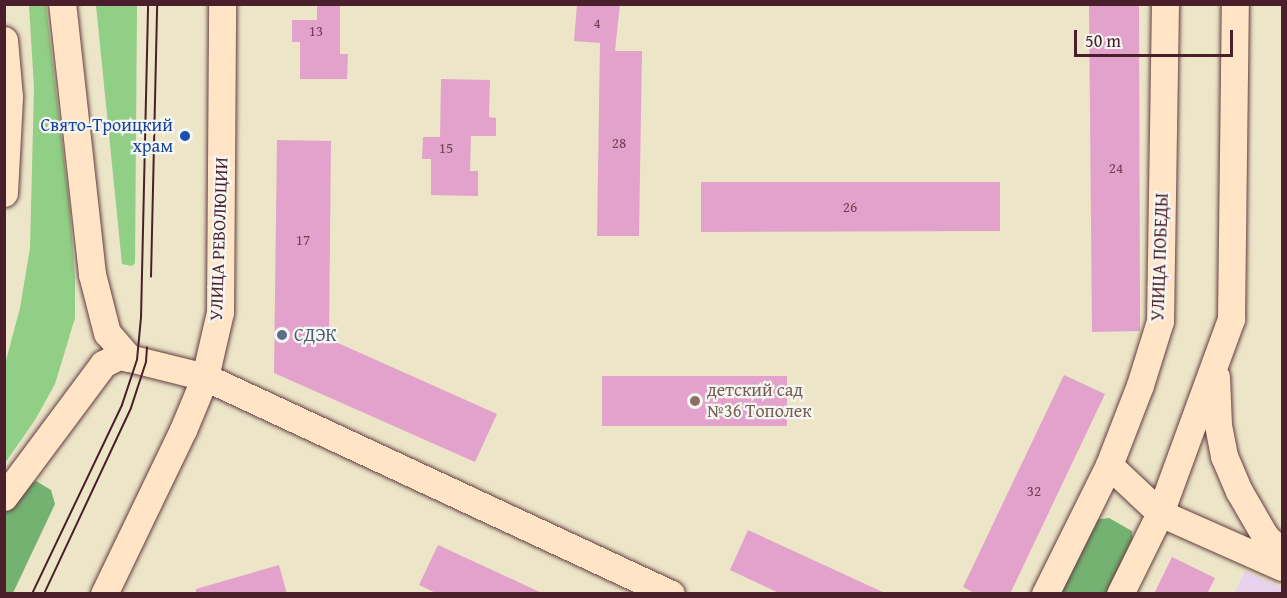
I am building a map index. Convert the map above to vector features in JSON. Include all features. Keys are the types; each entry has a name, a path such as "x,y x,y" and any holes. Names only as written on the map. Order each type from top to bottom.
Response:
{"street":[{"path":"62,4 92,274 107,333 129,358"},
{"name":"УЛИЦА РЕВОЛЮЦИИ","path":"104,594 183,430 205,377 220,312 222,4"},
{"name":"УЛИЦА ПОБЕДЫ","path":"1045,594 1109,465 1140,386 1160,321 1165,4"},
{"path":"1120,594 1160,513 1231,319 1235,4"},
{"path":"4,40 9,97 4,193"},
{"path":"4,497 103,364 119,356 205,377 671,594"},
{"path":"1215,365 1218,425 1224,456 1239,491 1265,536 1282,553"},
{"path":"1109,465 1160,513 1282,567"}],"shaded area":[{"path":"1245,571 1282,588 1282,593 1235,593"}],"green space":[{"path":"29,5 46,5 70,210 75,277 75,318 55,384 35,420 5,463 5,364 20,308 30,248 34,88"},
{"path":"96,5 137,5 135,263 132,266 122,264"},
{"path":"36,481 51,490 55,504 13,593 5,593 4,503 18,489"},
{"path":"1109,518 1132,531 1133,541 1112,593 1053,594 1092,520"}],"building":[{"path":"317,4 340,4 340,54 348,54 347,79 300,79 300,42 292,42 292,20 317,20"},
{"path":"577,4 620,4 615,51 642,51 639,236 597,236 600,43 574,41"},
{"path":"1089,4 1139,4 1140,331 1092,332"},
{"path":"441,79 490,80 489,117 496,118 496,136 471,136 470,171 478,171 478,196 431,195 431,159 422,159 423,137 440,137"},
{"path":"277,140 331,141 329,339 497,414 475,462 274,373"},
{"path":"701,182 1000,182 1000,231 701,232"},
{"path":"1064,375 1105,394 1010,594 976,594 963,587"},
{"name":"детский сад №36 Тополек","path":"602,376 787,376 787,426 602,426"},
{"path":"748,530 887,594 781,594 730,570"},
{"path":"438,545 544,594 438,594 419,585"},
{"path":"1172,557 1215,578 1207,594 1154,594"},
{"path":"279,565 287,594 196,594 196,589"}],"tram line":[{"path":"32,594 122,405 137,360 141,318 148,4"},
{"path":"151,277 157,4"},
{"path":"44,594 131,408 146,362 147,348"}],"place":[{"name":"Свято-Троицкий храм","path":"185,136"},
{"name":"СДЭК","path":"282,335"},
{"name":"детский сад №36 Тополек","path":"695,401"}]}
